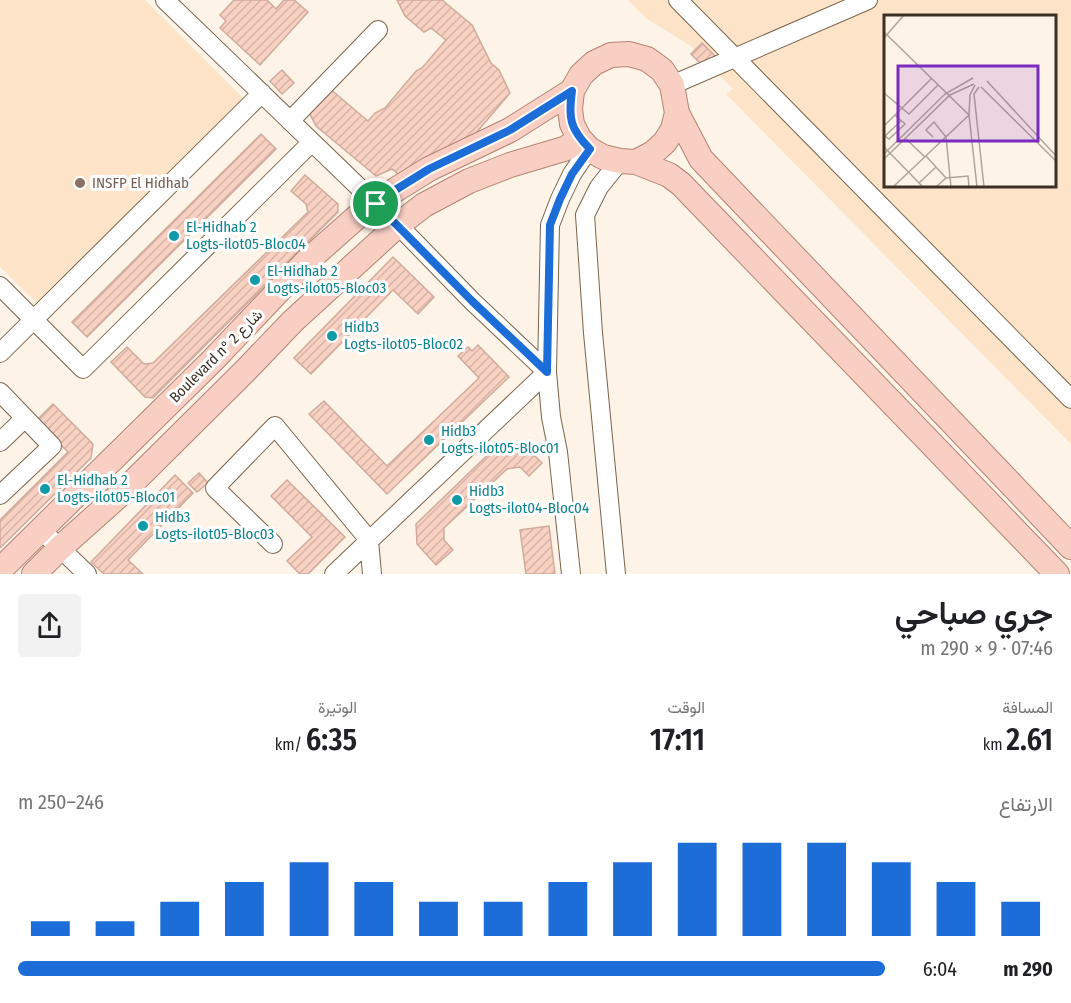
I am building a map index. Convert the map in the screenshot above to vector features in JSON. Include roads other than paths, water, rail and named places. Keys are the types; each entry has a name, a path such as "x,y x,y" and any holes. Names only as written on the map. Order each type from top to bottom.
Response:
{"main road":[{"path":"1057,574 681,184 669,175 603,157 584,144 572,124 570,109 572,91 581,75 594,63 611,55 629,54 647,59 662,70 672,85 677,113 700,159 1071,547"},
{"name":"Boulevard n° شارع 2","path":"0,570 214,359 306,262 358,216 429,169 510,130 572,91"},
{"path":"628,162 653,153 665,142 673,129 677,113"},
{"name":"Boulevard n° شارع 2","path":"33,574 125,490 293,321 398,225 424,205 469,181 510,165 584,144"}],"street":[{"path":"165,0 547,372"},
{"path":"678,0 1071,399"},
{"path":"672,85 868,0"},
{"path":"290,122 378,30"},
{"path":"0,353 262,93"},
{"path":"0,286 83,369 312,142"},
{"path":"571,574 547,372 550,225 584,144"},
{"path":"616,574 592,333 585,215 599,186 628,162"},
{"path":"334,574 547,372"},
{"path":"0,392 52,446 0,495"},
{"path":"0,442 25,418"},
{"path":"273,544 215,488 275,426 369,540 372,574"},
{"path":"40,529 87,574"}],"place":[{"name":"INSFP El Hidhab","path":"80,183"},
{"name":"El-Hidhab 2 Logts-ilot05-Bloc04","path":"174,236"},
{"name":"El-Hidhab 2 Logts-ilot05-Bloc03","path":"255,280"},
{"name":"Hidb3 Logts-ilot05-Bloc02","path":"332,336"},
{"name":"Hidb3 Logts-ilot05-Bloc01","path":"429,440"},
{"name":"El-Hidhab 2 Logts-ilot05-Bloc01","path":"45,489"},
{"name":"Hidb3 Logts-ilot04-Bloc04","path":"457,500"},
{"name":"Hidb3 Logts-ilot05-Bloc03","path":"143,526"}]}
